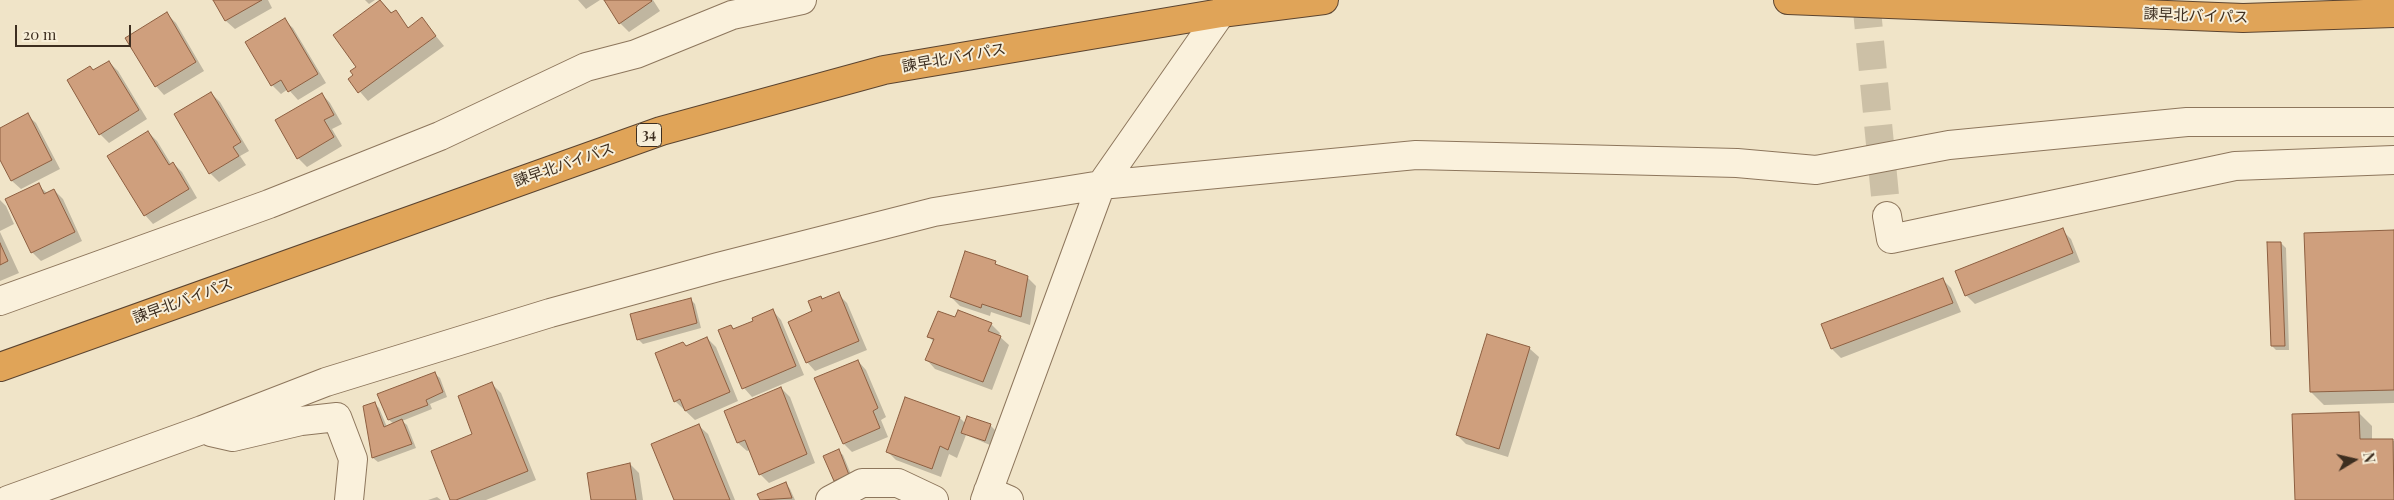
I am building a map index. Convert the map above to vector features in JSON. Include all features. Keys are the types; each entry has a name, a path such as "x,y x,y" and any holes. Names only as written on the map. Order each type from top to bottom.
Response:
{"highway":[{"name":"諫早北バイパス","path":"0,367 661,131 884,70 1227,6 1324,0"},
{"name":"諫早北バイパス","path":"1788,0 2243,18 2394,13"}],"street":[{"path":"0,300 269,204 440,136 586,67 636,54 732,15 802,0"},
{"path":"994,497 1101,185 1227,6"},
{"path":"8,500 202,430 326,382 550,313 718,267 934,212 1101,185 1416,155 1737,163 1816,170 1949,145 2187,122 2394,122"},
{"path":"1887,216 1891,239 2235,166 2394,160"},
{"path":"202,430 234,437 301,421 337,418 353,459 349,500"},
{"path":"830,500 862,483 898,483 934,500"}],"building":[{"path":"213,0 262,0 225,21"},
{"path":"380,0 391,13 396,10 408,28 422,17 436,36 358,93 348,79 353,75 350,71 356,67 333,35"},
{"path":"604,0 651,0 652,1 619,24"},
{"path":"167,12 196,62 155,87 125,38"},
{"path":"285,18 318,74 288,92 281,80 271,86 245,42"},
{"path":"109,61 139,110 99,135 67,80 90,66 93,70"},
{"path":"211,92 241,142 233,147 239,156 209,174 174,114"},
{"path":"322,93 334,115 324,120 334,137 297,159 275,120"},
{"path":"28,113 52,160 11,181 0,160 0,128"},
{"path":"148,131 169,165 173,162 189,189 144,216 107,156"},
{"path":"39,183 44,194 54,189 75,232 31,253 5,199"},
{"path":"2063,228 2073,253 1965,296 1955,271"},
{"path":"2394,230 2394,390 2310,392 2304,233"},
{"path":"2267,242 2281,242 2285,346 2271,346"},
{"path":"0,243 8,261 0,265"},
{"path":"965,251 996,261 995,264 1028,276 1021,317 982,304 981,308 950,297"},
{"path":"1943,278 1953,303 1831,349 1821,324"},
{"path":"839,292 859,341 806,363 788,322 812,311 808,301 821,296 822,299"},
{"path":"691,298 697,323 637,340 630,314"},
{"path":"773,309 796,366 742,389 718,330 731,325 733,329 753,321 752,318"},
{"path":"958,310 992,323 988,331 1001,336 983,382 925,360 934,339 927,337 938,311 955,317"},
{"path":"1487,334 1530,347 1499,449 1456,435"},
{"path":"707,337 730,392 685,411 680,399 674,402 655,353 683,342 686,346"},
{"path":"858,360 878,408 873,411 880,428 843,444 814,378"},
{"path":"435,372 443,392 426,400 428,405 388,420 377,394"},
{"path":"492,382 528,471 456,500 450,500 431,451 472,434 458,396"},
{"path":"781,387 807,454 759,475 745,440 737,443 724,411"},
{"path":"905,397 960,417 948,450 940,446 932,469 886,452"},
{"path":"375,402 384,427 402,419 412,444 372,458 363,406"},
{"path":"2359,412 2360,439 2393,439 2394,500 2295,500 2292,414"},
{"path":"967,416 991,424 985,441 961,433"},
{"path":"699,424 730,500 674,500 651,444"},
{"path":"839,449 849,475 834,481 823,456"},
{"path":"630,463 636,500 591,500 587,473"},
{"path":"786,482 792,498 760,500 757,494"}],"tunnel":[{"path":"1866,0 1887,216"}]}
